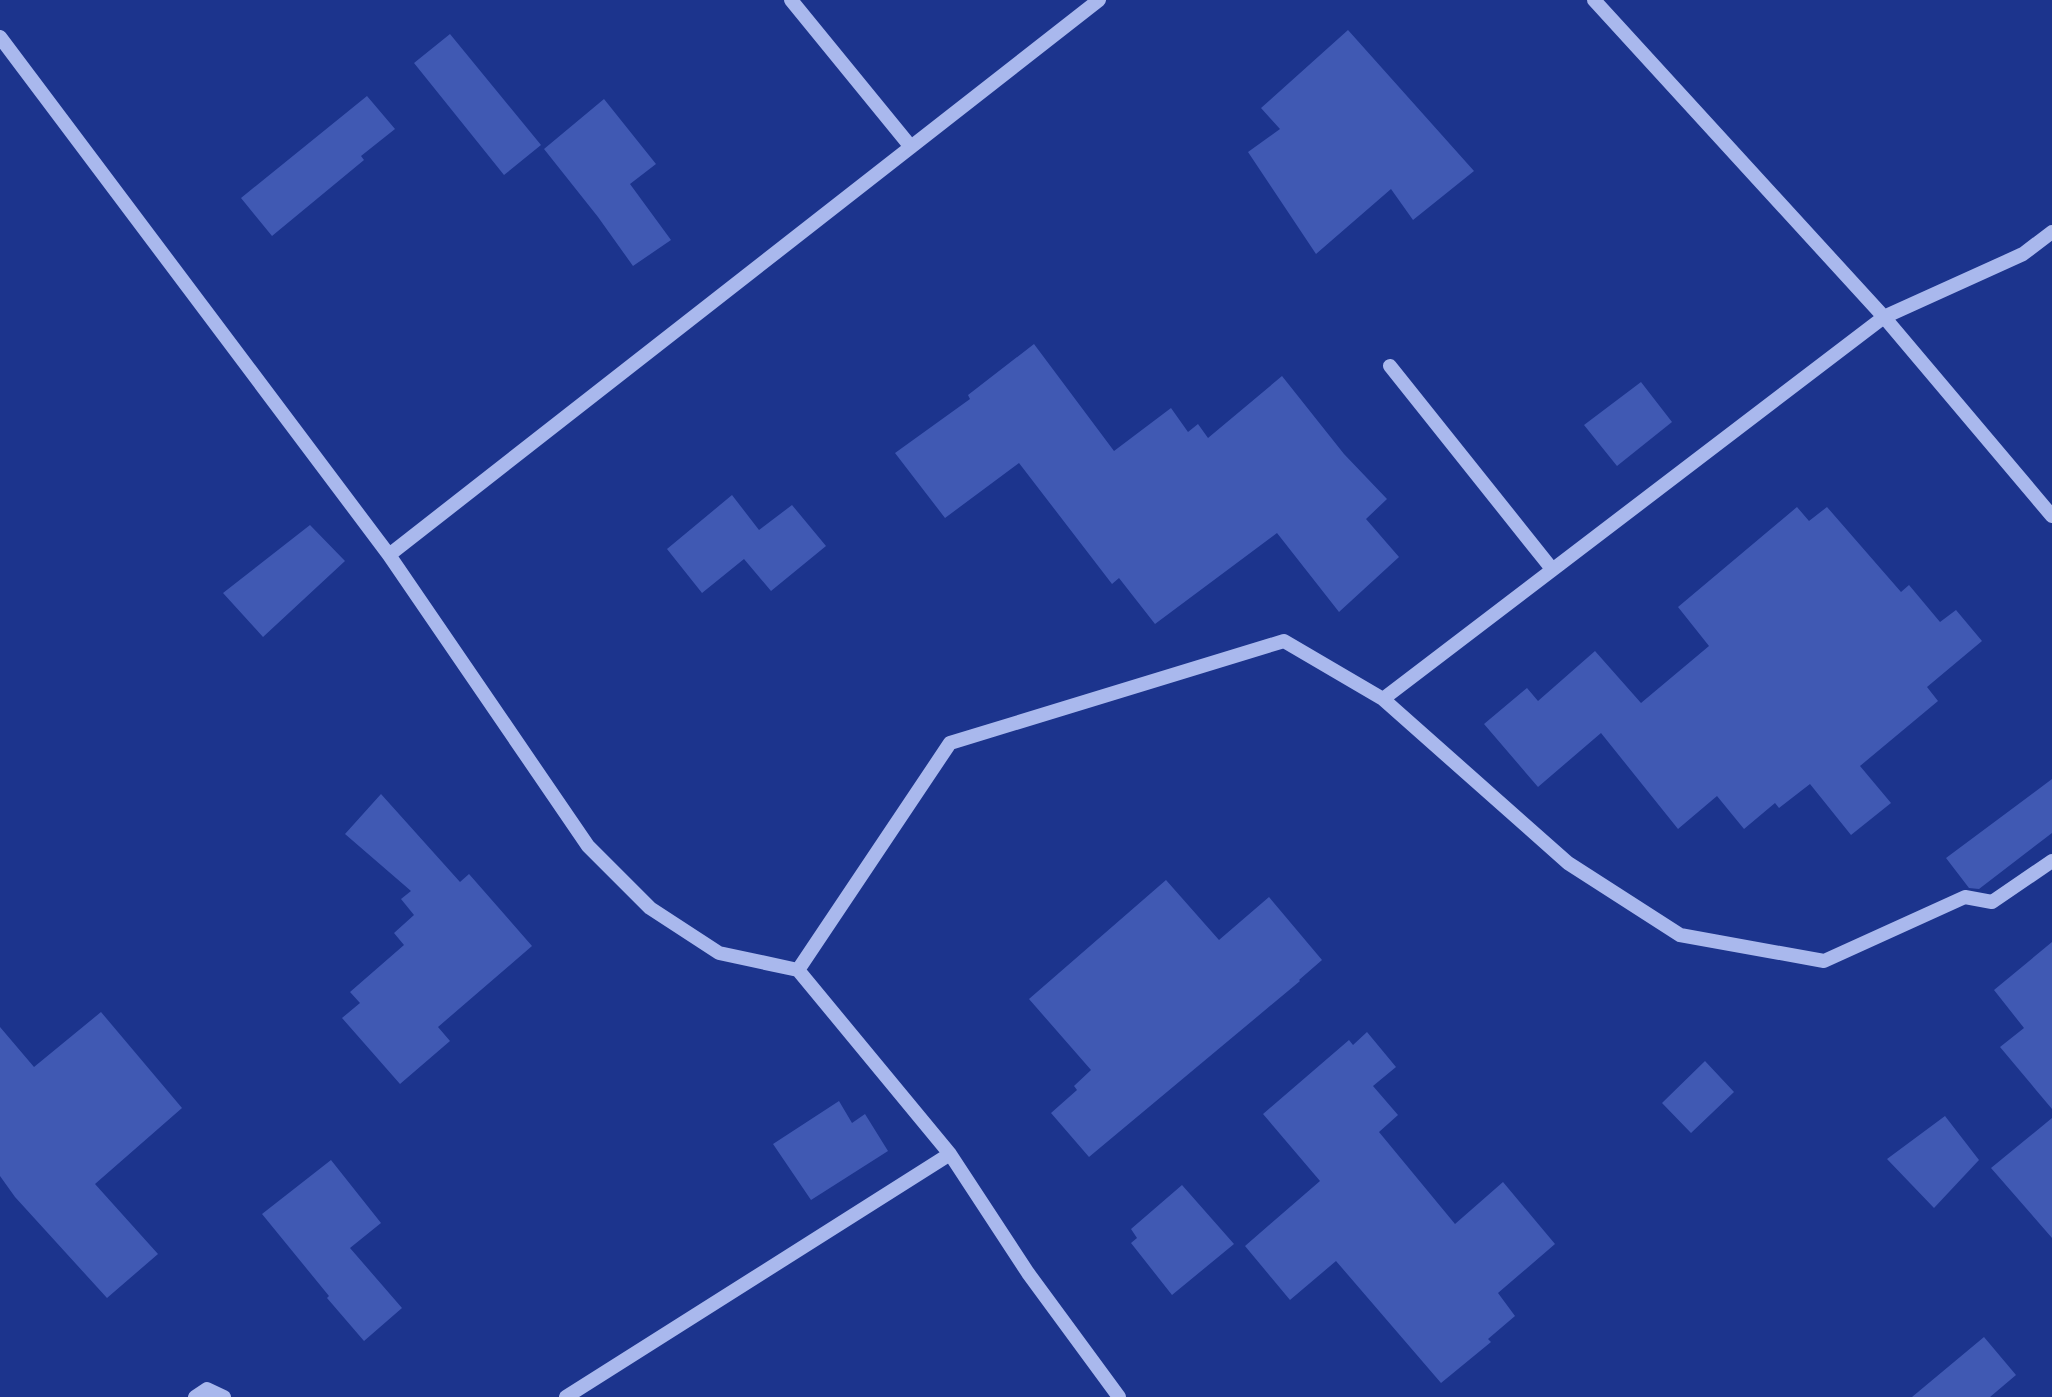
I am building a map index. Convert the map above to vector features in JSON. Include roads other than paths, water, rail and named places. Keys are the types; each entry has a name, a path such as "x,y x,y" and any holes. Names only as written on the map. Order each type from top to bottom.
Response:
{"street":[{"path":"791,0 911,147"},
{"path":"389,555 1099,0"},
{"path":"1594,0 1884,317 2052,516"},
{"path":"0,37 389,555 588,846 650,908 719,953 798,970 950,1154 1028,1273 1119,1397"},
{"path":"1383,699 1884,317 2023,254 2052,232"},
{"path":"1390,366 1552,569"},
{"path":"798,970 950,743 1284,641 1383,699 1568,863 1680,935 1824,961 1965,897 1992,902 2052,861"},
{"path":"566,1397 950,1154"},
{"path":"195,1397 207,1389 224,1397"}]}
